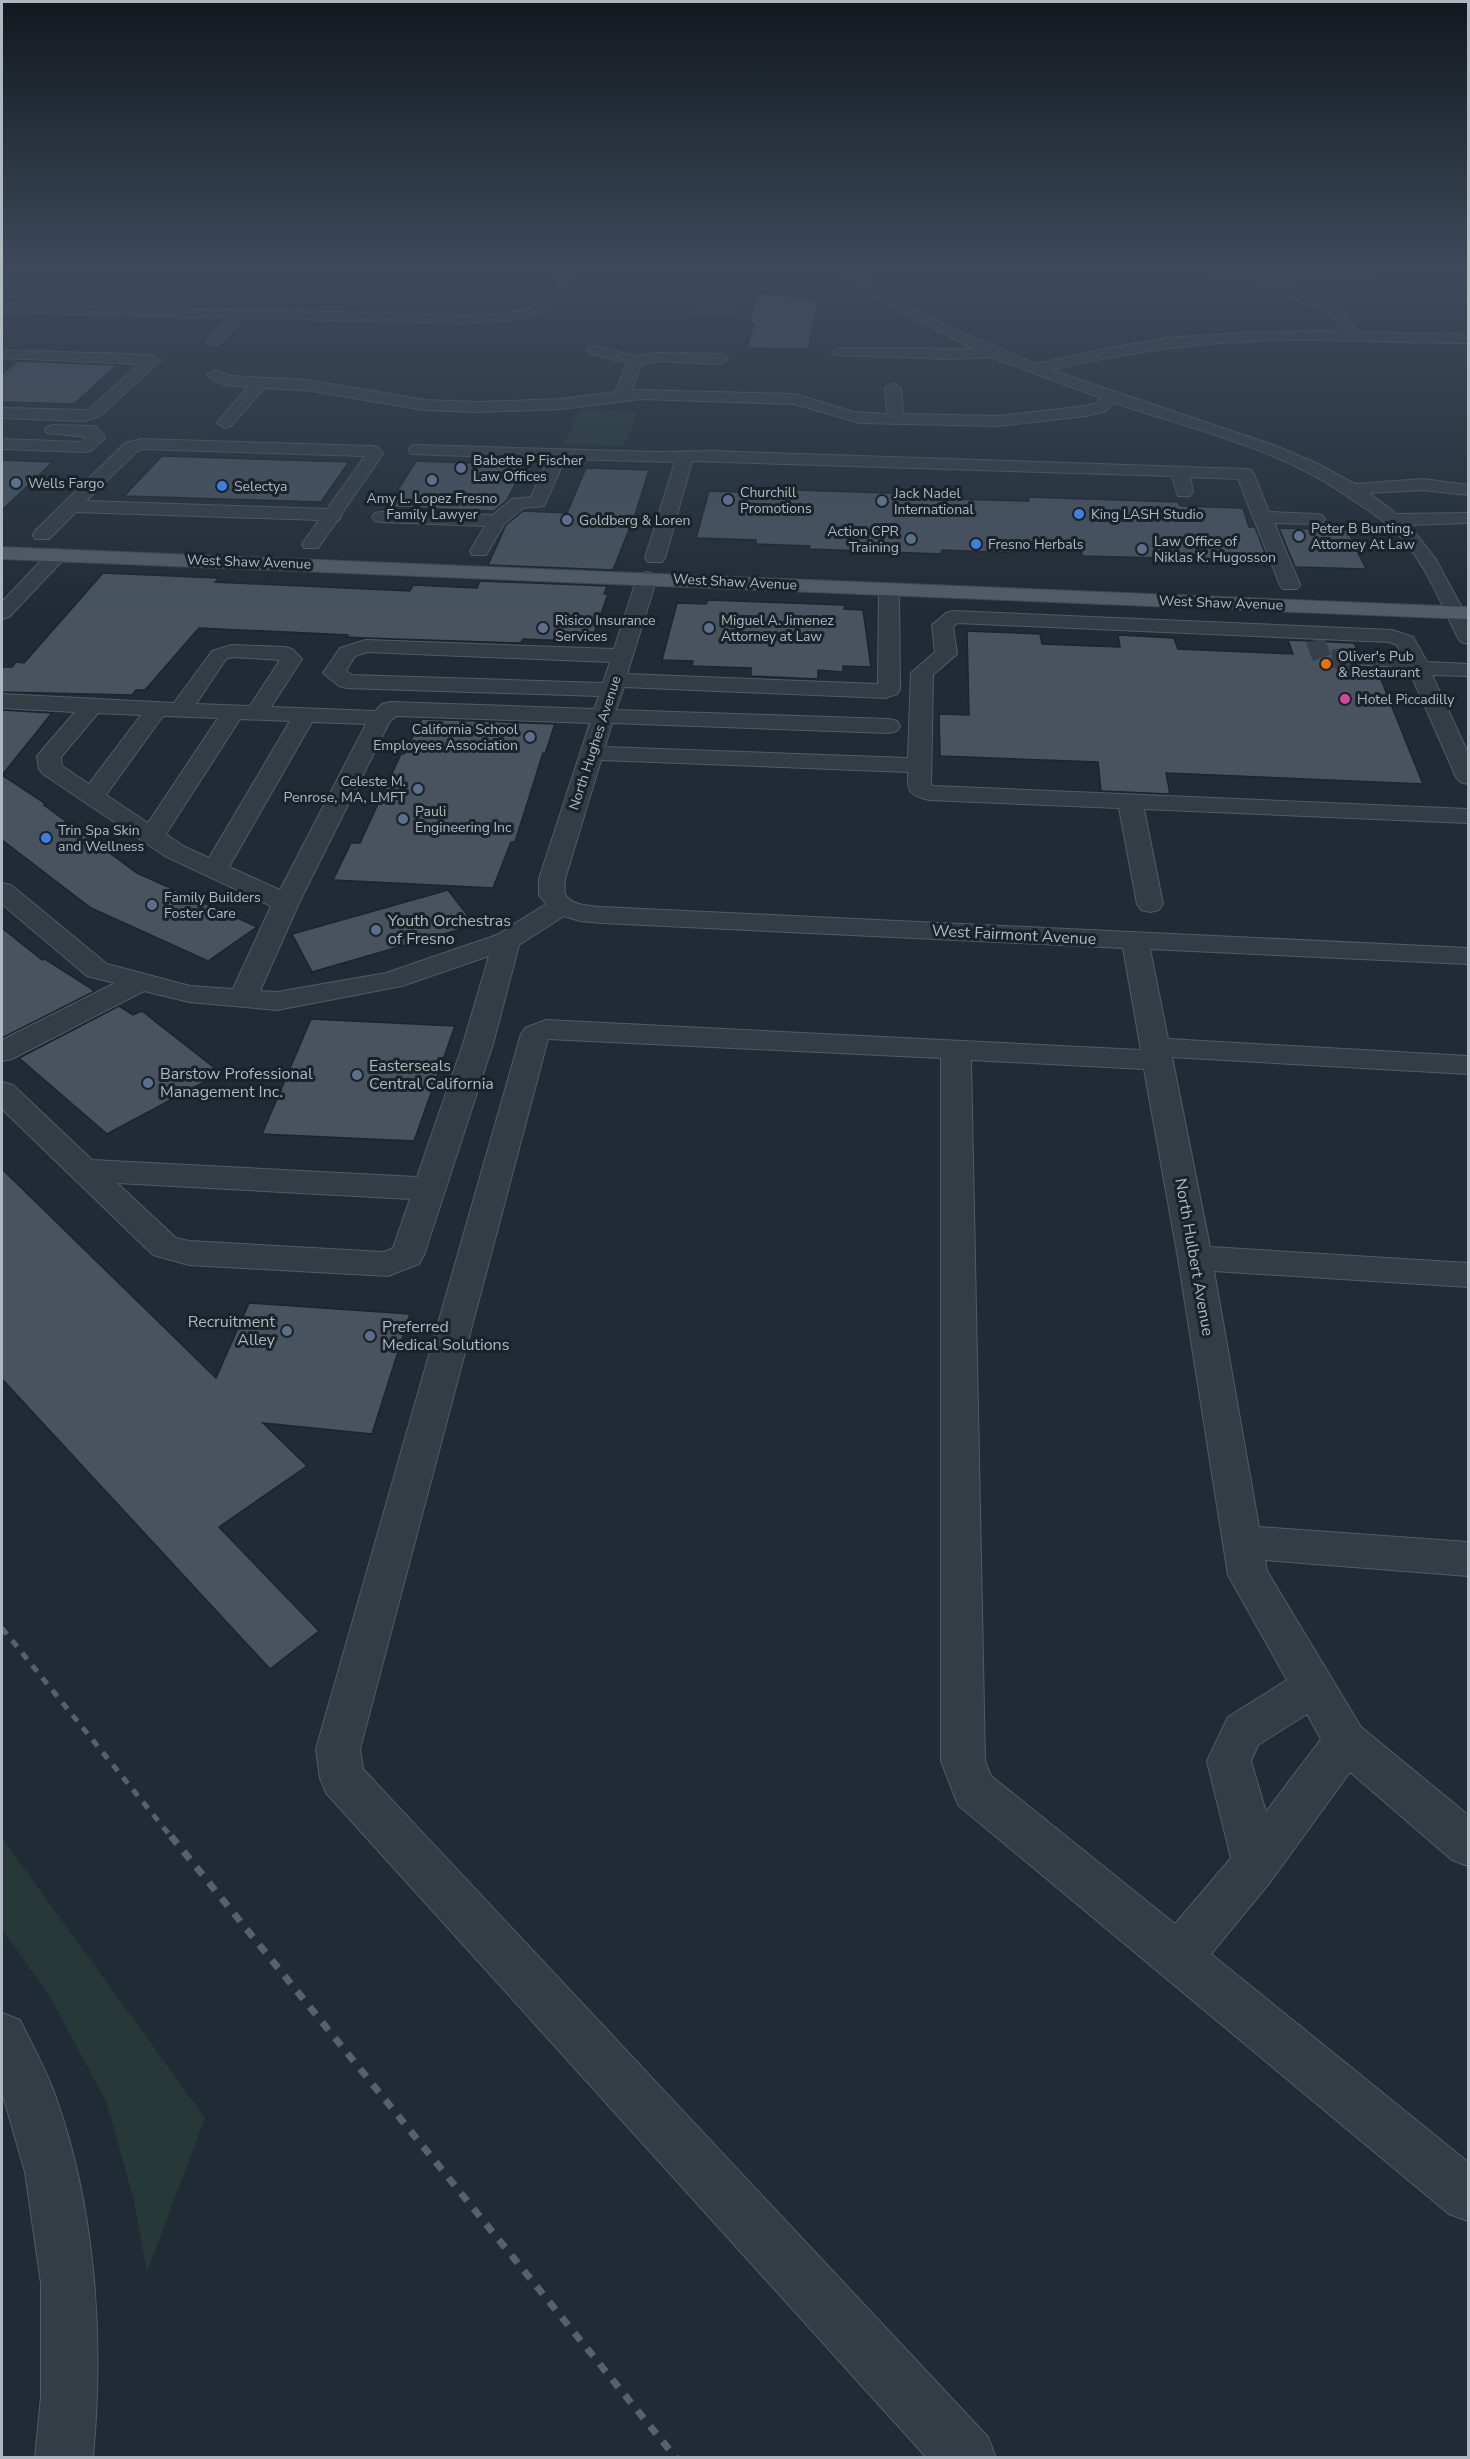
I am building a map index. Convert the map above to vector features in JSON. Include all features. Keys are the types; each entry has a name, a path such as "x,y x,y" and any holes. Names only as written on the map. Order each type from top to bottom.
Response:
{"main road":[{"path":"22,534 65,535"},
{"name":"West Shaw Avenue","path":"287,543 335,545"},
{"path":"57,555 75,548 97,545 269,552 311,544"},
{"path":"455,550 502,552"},
{"name":"West Shaw Avenue","path":"2,553 334,565 651,568 889,589 1302,606 1454,604 1468,592"},
{"name":"West Shaw Avenue","path":"631,557 651,568 678,559"},
{"path":"651,568 658,572 676,568 859,575 936,573"},
{"name":"West Shaw Avenue","path":"1266,584 1312,586"},
{"name":"West Shaw Avenue","path":"1422,591 1454,604"}],"street":[{"path":"2,413 84,416 93,413 127,383"},
{"path":"246,383 287,384 403,395 425,405 477,407 557,398 622,395 806,401 822,397 846,397"},
{"path":"622,395 627,383"},
{"path":"1072,383 1259,446 1314,469 1350,490 1394,520 1416,543 1454,604 1468,638"},
{"path":"225,423 259,384"},
{"path":"247,398 297,399 319,388"},
{"path":"477,407 488,388"},
{"path":"890,395 895,419"},
{"path":"806,401 849,416 984,420 1086,411 1100,408 1112,397"},
{"path":"984,420 989,427 1006,436"},
{"path":"2,435 16,429 91,431 96,438 85,447 2,444"},
{"path":"42,535 131,447 142,444 372,451 375,454 334,515 311,544"},
{"path":"417,450 1245,474 1314,469"},
{"path":"479,551 497,521 518,502 538,502 558,455"},
{"name":"North Hughes Avenue","path":"561,906 552,895 552,879 685,457"},
{"path":"1025,466 1028,488"},
{"path":"1170,493 1185,491 1180,471"},
{"path":"1245,474 1290,585"},
{"path":"679,477 702,477"},
{"path":"1350,490 1409,483 1468,490"},
{"path":"71,506 334,515"},
{"path":"381,517 497,521"},
{"path":"1263,517 1316,519"},
{"path":"1394,520 1468,518"},
{"path":"2,614 57,555"},
{"path":"623,656 366,646 347,652 334,673 347,681 885,691 889,689 889,589"},
{"path":"2,590 22,592"},
{"path":"1302,606 1314,636"},
{"path":"1468,777 1406,641 1392,636 1314,636 952,617 942,625 946,654 922,673 919,788 929,793 1468,818"},
{"path":"92,797 219,655 232,651 285,653 291,659 244,713 152,836"},
{"path":"1362,659 1468,670"},
{"path":"2,701 380,718"},
{"path":"92,706 49,756 51,770 174,851 286,903"},
{"path":"243,998 286,903 380,718 390,709 890,726"},
{"path":"214,870 305,715"},
{"path":"592,753 921,766"},
{"path":"1130,802 1150,904"},
{"path":"2,891 97,970 189,994 277,1001 392,980 507,940 561,906"},
{"name":"West Fairmont Avenue","path":"561,906 580,913 602,915 1468,956"},
{"path":"2,1092 165,1247 189,1253 388,1264 407,1256 478,1044 507,940"},
{"name":"North Hulbert Avenue","path":"1135,940 1195,1258 1246,1558"},
{"path":"2,1052 141,981"},
{"path":"967,2457 342,1778 338,1749 535,1034 546,1029 957,1050 1155,1054 1468,1065"},
{"path":"957,1050 963,1761 974,1790 1468,2195"},
{"path":"84,1170 428,1189"},
{"path":"1195,1258 1468,1275"},
{"path":"1468,1559 1246,1558 1346,1741 1468,1844"},
{"path":"1255,1865 1246,1821 1229,1761 1243,1731 1314,1686"},
{"path":"1178,1957 1255,1865 1346,1741"},
{"path":"2,2038 30,2096 51,2172 62,2239 68,2283 70,2386 64,2457"}],"green space":[{"path":"579,409 638,411 624,446 564,444"},
{"path":"2,1838 205,2118 147,2272 134,2201 107,2103 50,1997 2,1929"}],"building":[{"path":"2,383 97,383 74,404 2,402"},
{"path":"162,456 349,462 321,502 124,496"},
{"name":"Wells Fargo","path":"2,460 53,462 2,510"},
{"path":"416,461 525,465 507,500 494,511 387,507"},
{"path":"586,468 649,470 635,515 613,570 488,565 506,525 523,511 567,513"},
{"path":"764,489 948,495 947,499 1029,501 1028,497 1178,502 1180,506 1243,508 1249,527 1255,527 1270,566 1201,563 1199,559 1083,556 1080,548 1015,546 1016,553 942,550 941,554 809,549 810,546 756,544 756,540 696,538 709,491 763,493"},
{"path":"1279,528 1347,530 1366,569 1295,567"},
{"path":"103,573 219,578 215,582 410,591 413,585 477,588 480,581 607,586 604,594 608,594 591,642 523,639 521,643 365,638 346,637 348,635 199,628 145,690 136,690 132,695 2,692 2,667 12,667 16,662 24,663"},
{"path":"708,600 845,605 844,609 863,610 871,667 843,666 843,672 818,670 818,679 751,676 751,668 692,666 693,661 662,660 677,603 706,604"},
{"path":"967,631 1040,634 1042,644 1120,647 1118,635 1174,638 1178,649 1293,654 1288,640 1354,643 1358,651 1352,653 1349,660 1354,666 1366,667 1371,677 1380,677 1423,784 1166,773 1170,794 1101,791 1098,762 940,756 939,714 969,715"},
{"path":"2,710 52,713 2,775"},
{"path":"422,719 555,724 545,754 543,753 515,842 511,842 493,888 333,880 351,843 360,843 401,754 404,754"},
{"path":"2,775 46,804 44,805 137,873 257,927 208,961 91,908 2,840"},
{"path":"448,890 475,925 312,972 292,934"},
{"path":"2,928 42,960 45,959 95,991 2,1038"},
{"path":"119,1006 133,1015 142,1011 221,1073 107,1134 19,1058"},
{"path":"311,1019 455,1026 414,1141 262,1134"},
{"path":"2,1169 216,1378 249,1303 410,1314 372,1434 263,1423 307,1466 219,1527 319,1631 270,1669 2,1379"}],"tunnel":[{"path":"1315,640 1322,658 1362,659"}],"railway":[{"path":"2,1628 172,1838"},
{"path":"171,1836 676,2458"}],"place":[{"name":"Babette P Fischer Law Offices","path":"461,468"},
{"name":"Amy L. Lopez Fresno Family Lawyer","path":"432,480"},
{"name":"Wells Fargo","path":"16,483"},
{"name":"Selectya","path":"222,486"},
{"name":"Churchill Promotions","path":"728,500"},
{"name":"Jack Nadel International","path":"882,501"},
{"name":"King LASH Studio","path":"1079,514"},
{"name":"Goldberg & Loren","path":"567,520"},
{"name":"Peter B Bunting, Attorney At Law","path":"1299,536"},
{"name":"Action CPR Training","path":"911,539"},
{"name":"Fresno Herbals","path":"976,544"},
{"name":"Law Office of Niklas K. Hugosson","path":"1142,549"},
{"name":"Risico Insurance Services","path":"543,628"},
{"name":"Miguel A. Jimenez Attorney at Law","path":"709,628"},
{"name":"Oliver's Pub & Restaurant","path":"1326,664"},
{"name":"Hotel Piccadilly","path":"1345,699"},
{"name":"California School Employees Association","path":"530,737"},
{"name":"Celeste M. Penrose, MA, LMFT","path":"418,789"},
{"name":"Pauli Engineering Inc","path":"403,819"},
{"name":"Trin Spa Skin and Wellness","path":"46,838"},
{"name":"Family Builders Foster Care","path":"152,905"},
{"name":"Youth Orchestras of Fresno","path":"376,930"},
{"name":"Easterseals Central California","path":"357,1075"},
{"name":"Barstow Professional Management Inc.","path":"148,1083"},
{"name":"Recruitment Alley","path":"287,1331"},
{"name":"Preferred Medical Solutions","path":"370,1336"}]}
